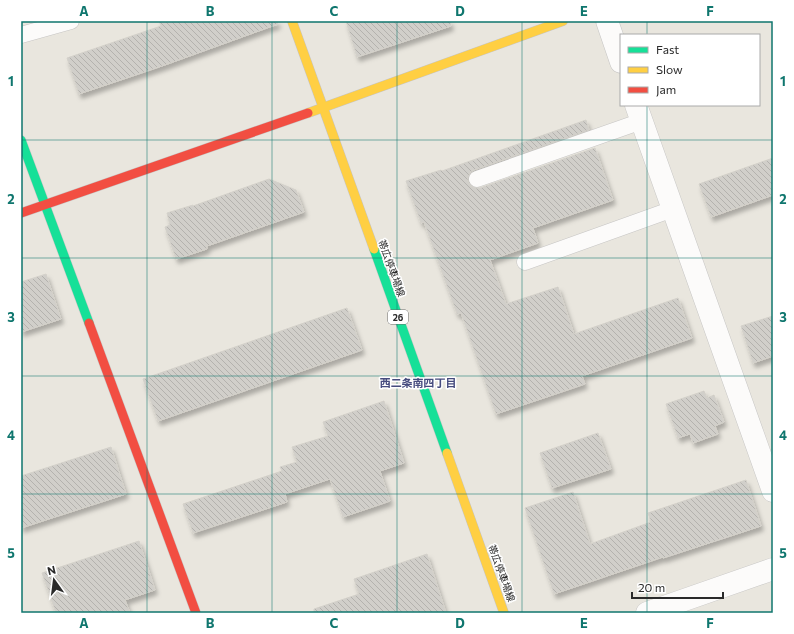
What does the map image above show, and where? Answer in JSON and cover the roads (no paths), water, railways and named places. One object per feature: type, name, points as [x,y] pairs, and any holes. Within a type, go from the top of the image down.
[{"type":"street","name":"帯広停車場線","points":[[292,21],[504,613]]},
{"type":"street","points":[[21,213],[323,108],[563,21]]},
{"type":"street","points":[[606,21],[620,59]]},
{"type":"street","points":[[639,113],[773,491]]},
{"type":"street","points":[[21,140],[196,613]]},
{"type":"street","points":[[647,613],[773,569]]},
{"type":"lane","points":[[21,35],[71,21]]},
{"type":"lane","points":[[477,179],[639,113]]},
{"type":"lane","points":[[525,262],[673,209]]},
{"type":"district","name":"西二条南四丁目","points":[[418,382]]}]
